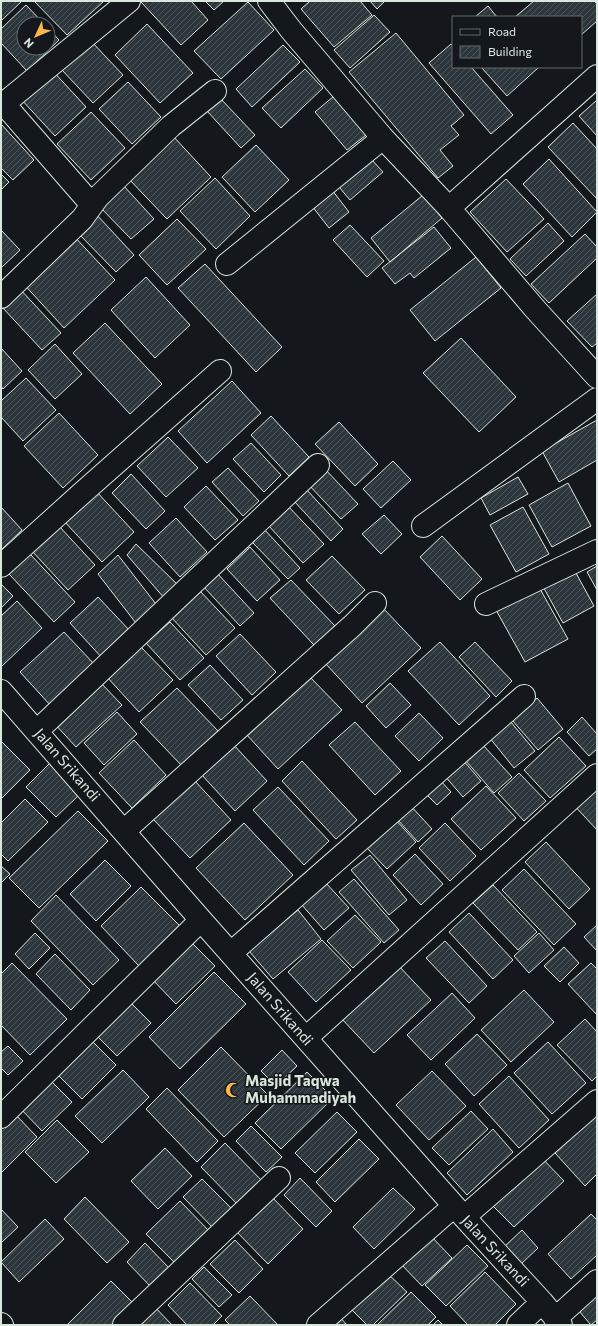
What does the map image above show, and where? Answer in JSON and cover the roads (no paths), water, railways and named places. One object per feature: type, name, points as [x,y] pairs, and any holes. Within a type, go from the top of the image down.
[{"type":"street","points":[[92,205],[2,105],[129,1]]},
{"type":"street","points":[[273,3],[383,138],[449,208],[536,310],[597,377]]},
{"type":"street","points":[[449,208],[597,76]]},
{"type":"street","points":[[1,297],[82,219],[98,197],[171,126],[215,91]]},
{"type":"street","points":[[227,264],[383,138]]},
{"type":"street","points":[[1,566],[220,372]]},
{"type":"street","points":[[423,526],[597,400]]},
{"type":"street","points":[[37,731],[318,465]]},
{"type":"street","points":[[486,604],[597,552]]},
{"type":"street","points":[[124,831],[353,625],[375,603]]},
{"type":"street","name":"Jalan Srikandi","points":[[1,691],[459,1212],[553,1315]]},
{"type":"street","points":[[231,953],[524,696]]},
{"type":"street","points":[[306,1038],[597,775]]},
{"type":"street","points":[[1,1117],[201,920]]},
{"type":"street","points":[[318,1325],[597,1100]]},
{"type":"street","points":[[124,1325],[278,1178]]},
{"type":"street","points":[[518,1325],[553,1315],[597,1281]]},
{"type":"place","name":"Masjid Taqwa Muhammadiyah","points":[[233,1090]]}]
